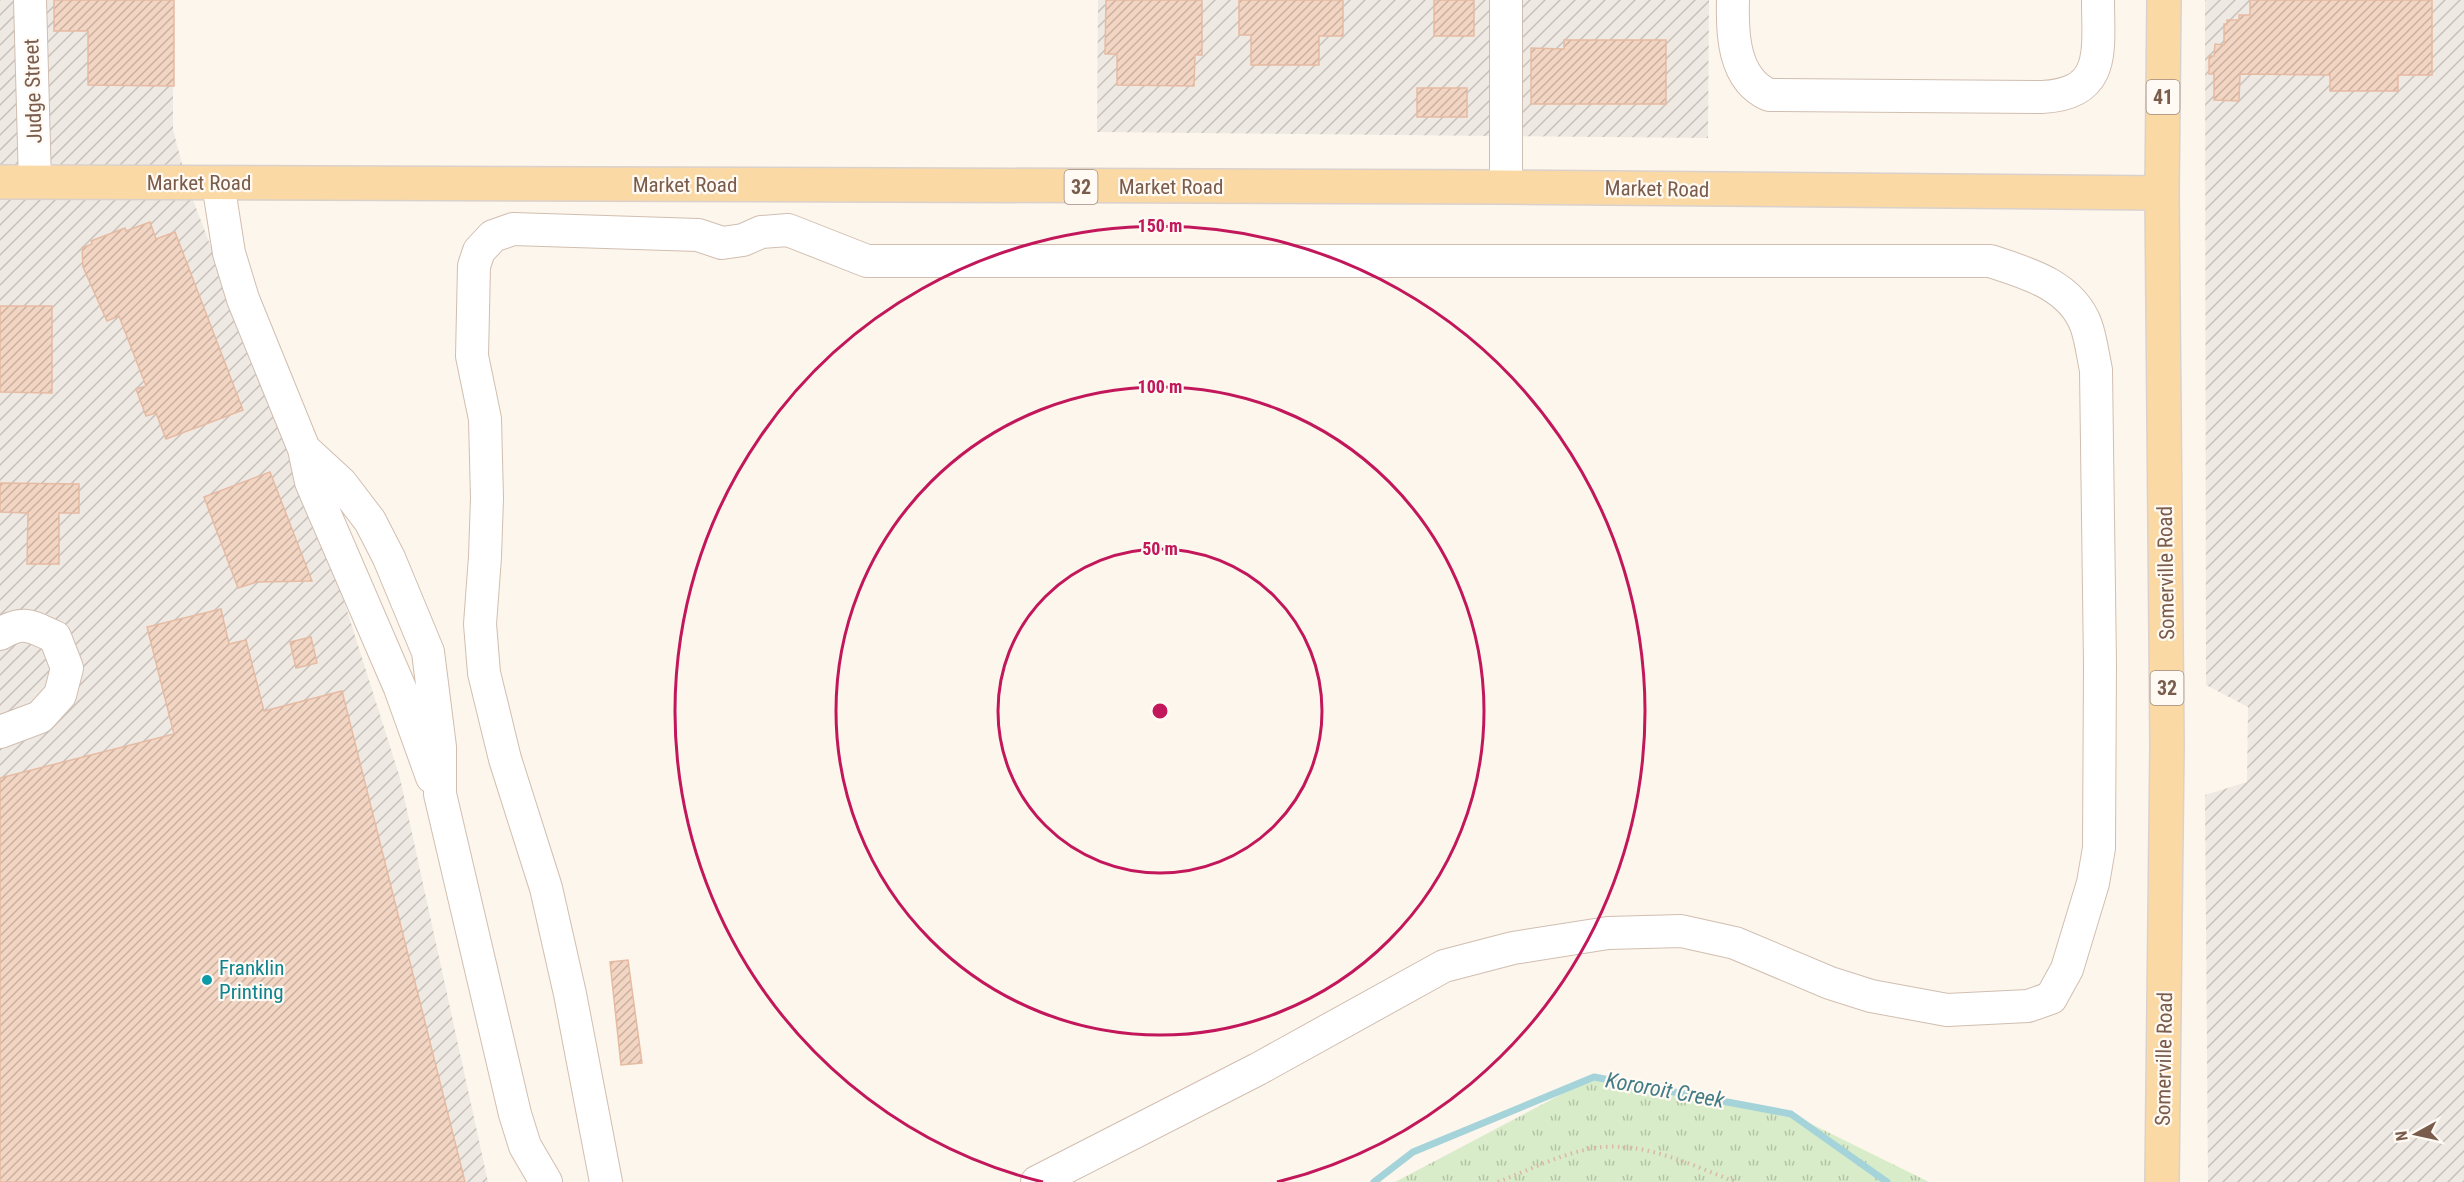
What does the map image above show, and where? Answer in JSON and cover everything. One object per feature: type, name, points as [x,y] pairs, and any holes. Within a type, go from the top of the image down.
[{"type":"main road","name":"Somerville Road","points":[[2162,1182],[2167,745],[2162,193],[2164,0]]},
{"type":"main road","name":"Market Road","points":[[0,182],[1506,187],[2162,193]]},
{"type":"street","name":"Judge Street","points":[[30,0],[35,182]]},
{"type":"street","points":[[1506,0],[1506,187]]},
{"type":"street","points":[[1733,0],[1735,42],[1742,68],[1753,85],[1768,95],[2042,98],[2066,95],[2076,91],[2094,72],[2098,56],[2098,0]]},
{"type":"street","points":[[218,183],[229,253],[243,299],[304,449],[341,483],[370,521],[389,558],[428,652],[440,747],[440,794],[516,1114],[525,1146],[546,1182]]},
{"type":"street","points":[[606,1182],[570,994],[548,899],[506,759],[484,674],[480,624],[486,558],[485,419],[472,356],[474,266],[479,251],[492,236],[513,229],[698,235],[722,243],[743,240],[761,231],[788,230],[867,261],[1990,261],[2038,277],[2072,299],[2086,325],[2096,370],[2100,665],[2099,848],[2093,882],[2067,969],[2051,998],[2028,1006],[1947,1010],[1871,996],[1830,983],[1735,943],[1681,931],[1608,933],[1535,944],[1444,966],[1258,1070],[1037,1182]]},
{"type":"street","points":[[0,634],[13,626],[26,624],[55,637],[67,668],[60,695],[40,717],[0,732]]},
{"type":"path","points":[[1498,1182],[1584,1150],[1610,1146],[1661,1153],[1736,1182]]},
{"type":"shaded area","points":[[0,0],[173,0],[173,130],[189,190],[325,541],[400,778],[488,1182],[0,1182]]},
{"type":"shaded area","points":[[1098,0],[1709,0],[1708,138],[1097,132]]},
{"type":"shaded area","points":[[2205,0],[2464,0],[2464,1182],[2208,1182],[2205,795],[2247,782],[2248,707],[2206,685]]},
{"type":"green space","points":[[1594,1077],[1791,1114],[1929,1182],[1395,1182]]},
{"type":"building","points":[[54,0],[174,0],[174,86],[88,85],[88,31],[54,31]]},
{"type":"building","points":[[1106,0],[1202,0],[1202,55],[1195,55],[1194,86],[1117,85],[1117,54],[1105,54]]},
{"type":"building","points":[[1239,0],[1343,0],[1343,36],[1319,36],[1319,65],[1251,65],[1251,35],[1239,35]]},
{"type":"building","points":[[1434,0],[1474,0],[1474,36],[1434,36]]},
{"type":"building","points":[[2250,0],[2432,0],[2432,75],[2398,75],[2398,91],[2330,91],[2330,75],[2240,74],[2239,101],[2214,100],[2214,74],[2209,74],[2209,56],[2214,56],[2215,44],[2224,45],[2224,24],[2227,24],[2227,20],[2239,20],[2239,15],[2250,15]]},
{"type":"building","points":[[1564,40],[1666,40],[1666,104],[1531,104],[1531,48],[1564,49]]},
{"type":"building","points":[[1417,88],[1467,88],[1467,117],[1417,117]]},
{"type":"building","points":[[150,222],[156,239],[175,232],[243,410],[166,439],[156,413],[146,416],[136,389],[146,386],[119,316],[107,321],[83,267],[82,248],[92,244],[91,241],[125,228],[126,231]]},
{"type":"building","points":[[0,306],[52,306],[52,393],[0,392]]},
{"type":"building","points":[[270,472],[312,581],[257,582],[238,588],[204,497]]},
{"type":"building","points":[[0,483],[79,484],[79,513],[59,513],[59,564],[27,564],[28,513],[0,512]]},
{"type":"building","name":"Franklin Printing","points":[[221,609],[229,644],[246,640],[264,711],[342,691],[465,1182],[0,1182],[0,778],[174,734],[147,627]]},
{"type":"building","points":[[311,637],[317,663],[296,668],[290,642]]},
{"type":"building","points":[[628,960],[642,1063],[621,1065],[610,962]]},
{"type":"waterway","name":"Kororoit Creek","points":[[1374,1182],[1413,1152],[1594,1077],[1791,1114],[1887,1182]]},
{"type":"place","name":"Franklin Printing","points":[[207,980]]}]
